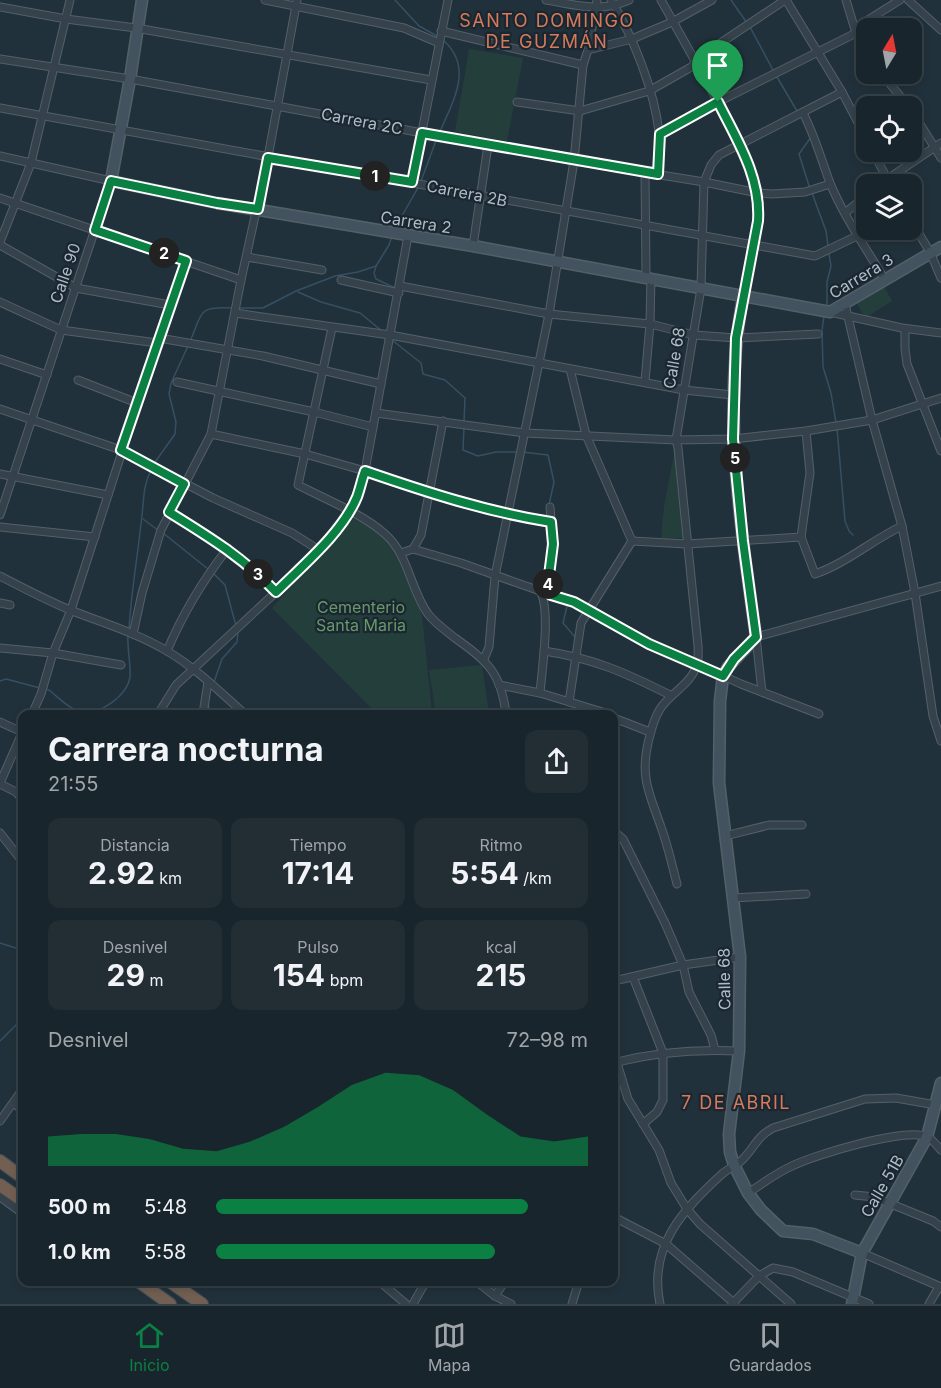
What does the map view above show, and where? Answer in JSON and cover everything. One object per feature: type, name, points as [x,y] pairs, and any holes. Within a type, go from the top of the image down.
[{"type":"highway","points":[[0,1161],[18,1170]]},
{"type":"highway","points":[[0,1185],[18,1197]]},
{"type":"highway","points":[[145,1286],[170,1304]]},
{"type":"highway","points":[[177,1286],[202,1304]]},
{"type":"street","points":[[70,0],[31,163],[0,243],[76,288],[170,305]]},
{"type":"street","name":"Calle 90","points":[[0,514],[111,181],[142,0]]},
{"type":"street","points":[[265,0],[296,3],[440,37],[583,65]]},
{"type":"street","points":[[414,183],[431,80],[448,0]]},
{"type":"street","points":[[546,0],[596,8],[629,0]]},
{"type":"street","points":[[484,658],[489,646],[495,576],[537,363],[549,314],[574,161],[583,65],[597,0]]},
{"type":"street","points":[[661,0],[718,102],[750,166],[758,193],[758,221],[736,338],[733,439],[762,692]]},
{"type":"street","points":[[588,50],[632,39],[672,22],[712,0]]},
{"type":"street","points":[[517,102],[580,111],[649,91],[693,66],[695,60],[785,0],[856,119]]},
{"type":"street","points":[[660,134],[718,102],[818,53],[856,30],[846,0]]},
{"type":"street","points":[[874,18],[900,0]]},
{"type":"street","points":[[908,0],[941,30]]},
{"type":"street","points":[[129,632],[160,532],[211,434],[241,280],[258,209],[296,3]]},
{"type":"street","points":[[613,3],[632,39],[649,91],[660,134],[658,174]]},
{"type":"street","points":[[0,7],[136,28],[431,80]]},
{"type":"street","name":"Carrera 2C","points":[[0,59],[278,105],[446,138],[758,193],[806,192],[830,184]]},
{"type":"street","points":[[890,84],[900,96]]},
{"type":"street","name":"Calle 68","points":[[697,664],[698,645],[676,440],[701,288],[704,182],[711,165],[719,155],[842,92]]},
{"type":"street","name":"Carrera 2B","points":[[0,108],[815,256],[856,237]]},
{"type":"street","points":[[800,115],[812,129],[830,184],[856,231]]},
{"type":"street","points":[[922,124],[938,144],[941,158]]},
{"type":"street","points":[[899,174],[938,144]]},
{"type":"street","points":[[473,246],[488,145]]},
{"type":"street","name":"Carrera 2","points":[[0,156],[217,203],[473,246],[827,311],[905,329],[941,333]]},
{"type":"street","points":[[645,172],[651,324],[645,381]]},
{"type":"street","points":[[0,198],[241,280]]},
{"type":"street","points":[[845,213],[856,204]]},
{"type":"street","points":[[160,710],[176,685],[319,549],[349,512],[357,497],[365,471],[400,290],[398,234]]},
{"type":"street","points":[[922,239],[941,278]]},
{"type":"street","points":[[861,240],[885,280]]},
{"type":"street","name":"Carrera 3","points":[[827,311],[848,302],[941,247]]},
{"type":"street","points":[[247,257],[322,270]]},
{"type":"street","points":[[34,710],[41,694],[53,652],[71,610],[121,450],[186,261]]},
{"type":"street","points":[[341,280],[549,314],[651,324],[694,335],[736,338],[818,334]]},
{"type":"street","points":[[0,302],[61,330],[228,349],[323,368],[381,384]]},
{"type":"street","points":[[848,302],[849,317],[872,420],[902,526],[915,593],[933,716],[941,741]]},
{"type":"street","points":[[235,309],[332,328],[390,335],[645,381],[684,390],[734,395]]},
{"type":"street","points":[[332,328],[298,485],[363,517],[385,533],[401,554],[429,615],[449,633],[484,658],[499,685],[506,710]]},
{"type":"street","points":[[905,329],[906,359],[941,451]]},
{"type":"street","points":[[0,359],[47,375]]},
{"type":"street","points":[[570,369],[586,435],[632,542]]},
{"type":"street","points":[[78,380],[137,403]]},
{"type":"street","points":[[177,382],[374,427]]},
{"type":"street","points":[[376,413],[525,433],[676,440],[733,439],[806,431],[872,420],[941,398]]},
{"type":"street","points":[[0,409],[121,450],[184,484],[264,519],[319,549]]},
{"type":"street","points":[[401,554],[413,549],[421,535],[443,421]]},
{"type":"street","points":[[806,431],[810,473],[801,537],[815,574],[828,570],[872,544],[882,535],[902,526]]},
{"type":"street","points":[[211,434],[305,454],[365,471],[429,494],[508,514],[549,521]]},
{"type":"street","points":[[0,474],[108,495]]},
{"type":"street","points":[[357,497],[358,508],[363,517]]},
{"type":"street","points":[[540,693],[544,651],[544,591],[553,544],[549,521],[550,507]]},
{"type":"street","points":[[169,512],[228,549],[276,592]]},
{"type":"street","points":[[0,526],[95,537]]},
{"type":"street","points":[[632,542],[687,544],[801,537]]},
{"type":"street","points":[[569,702],[581,623],[632,542]]},
{"type":"street","points":[[167,651],[177,626],[210,571],[228,549]]},
{"type":"street","points":[[413,549],[574,602],[649,644],[819,714]]},
{"type":"street","points":[[0,576],[71,610],[129,632],[167,651],[241,710]]},
{"type":"street","points":[[723,676],[734,659],[756,637],[941,586]]},
{"type":"street","points":[[0,603],[10,605]]},
{"type":"street","points":[[0,648],[53,652],[121,665]]},
{"type":"street","points":[[544,651],[575,655],[626,673],[670,695]]},
{"type":"street","points":[[677,884],[645,781],[645,761],[655,716],[670,695],[682,687],[692,675],[697,664]]},
{"type":"street","name":"Calle 68","points":[[723,676],[720,701],[719,783],[740,957],[739,1051],[729,1130],[730,1152],[748,1193],[761,1210],[783,1231],[813,1234],[862,1253]]},
{"type":"street","points":[[204,710],[208,682]]},
{"type":"street","points":[[499,685],[540,693],[595,710]]},
{"type":"street","points":[[578,705],[578,710]]},
{"type":"street","points":[[618,720],[650,732]]},
{"type":"street","points":[[0,722],[18,731]]},
{"type":"street","points":[[18,742],[0,784],[18,794]]},
{"type":"street","points":[[725,836],[769,825],[802,825]]},
{"type":"street","points":[[0,833],[18,856]]},
{"type":"street","points":[[618,835],[623,839],[666,923],[683,965],[690,992],[716,1050]]},
{"type":"street","points":[[733,898],[806,894]]},
{"type":"street","points":[[618,980],[683,965],[740,957]]},
{"type":"street","points":[[633,977],[663,1053],[663,1100],[657,1112],[643,1124]]},
{"type":"street","points":[[618,1062],[663,1053],[739,1051]]},
{"type":"street","points":[[618,1065],[628,1099],[659,1150],[671,1183],[687,1209],[700,1224],[791,1304]]},
{"type":"street","name":"Calle 51B","points":[[853,1301],[862,1253],[927,1137],[941,1083]]},
{"type":"street","points":[[0,1121],[18,1096]]},
{"type":"street","points":[[660,1304],[657,1276],[666,1244],[677,1219],[724,1172],[741,1161],[763,1133],[859,1100],[882,1097],[936,1105]]},
{"type":"street","points":[[14,1102],[18,1106]]},
{"type":"street","points":[[748,1193],[781,1172],[824,1154],[898,1136],[927,1137],[941,1150]]},
{"type":"street","points":[[855,1195],[874,1197],[889,1202],[933,1221],[941,1227]]},
{"type":"street","points":[[0,1197],[18,1210]]},
{"type":"street","points":[[618,1219],[666,1244],[734,1303],[759,1276],[773,1268],[793,1272],[853,1301],[869,1304]]},
{"type":"street","points":[[862,1253],[940,1287],[929,1304]]},
{"type":"street","points":[[385,1286],[406,1304]]},
{"type":"street","points":[[413,1304],[423,1286]]},
{"type":"street","points":[[482,1286],[511,1304]]},
{"type":"street","points":[[495,1296],[502,1286]]},
{"type":"street","points":[[572,1304],[577,1286]]},
{"type":"green space","points":[[469,49],[523,58],[507,141],[455,132]]},
{"type":"green space","points":[[883,285],[892,301],[865,318],[856,302]]},
{"type":"green space","points":[[675,449],[683,538],[661,538],[664,507]]},
{"type":"green space","name":"Cementerio Santa Maria","points":[[351,518],[369,525],[385,536],[397,554],[422,615],[432,710],[373,710],[272,608]]},
{"type":"green space","points":[[482,665],[488,710],[435,710],[429,670]]},
{"type":"waterway","points":[[395,0],[419,26],[439,37]]},
{"type":"waterway","points":[[731,0],[747,23]]},
{"type":"waterway","points":[[750,27],[773,70]]},
{"type":"waterway","points":[[439,134],[454,98],[459,74],[458,62],[453,51],[443,40]]},
{"type":"waterway","points":[[777,77],[797,111]]},
{"type":"waterway","points":[[810,189],[799,154],[811,137]]},
{"type":"waterway","points":[[421,181],[437,138]]},
{"type":"waterway","points":[[395,228],[419,186]]},
{"type":"waterway","points":[[812,193],[826,231],[828,246]]},
{"type":"waterway","points":[[238,308],[263,308],[296,291],[335,276],[376,266],[392,236]]},
{"type":"waterway","points":[[827,305],[827,282],[831,266],[829,254]]},
{"type":"waterway","points":[[376,266],[374,273],[376,279],[395,288]]},
{"type":"waterway","points":[[298,292],[321,302],[360,313],[382,331]]},
{"type":"waterway","points":[[191,339],[201,316],[208,309],[233,308]]},
{"type":"waterway","points":[[824,316],[823,367],[831,393],[836,423]]},
{"type":"waterway","points":[[392,340],[421,363],[423,374],[445,380],[465,398],[464,422]]},
{"type":"waterway","points":[[153,465],[175,434],[176,422],[169,394],[171,383],[188,346]]},
{"type":"waterway","points":[[464,427],[463,450],[478,456],[496,452],[518,452]]},
{"type":"waterway","points":[[837,428],[845,521],[853,535]]},
{"type":"waterway","points":[[522,452],[548,455],[554,482],[549,505]]},
{"type":"waterway","points":[[129,630],[144,496],[151,470]]},
{"type":"waterway","points":[[143,519],[159,531]]},
{"type":"waterway","points":[[163,533],[208,569]]},
{"type":"waterway","points":[[212,572],[225,585],[236,626]]},
{"type":"waterway","points":[[544,591],[545,578]]},
{"type":"waterway","points":[[545,595],[557,599]]},
{"type":"waterway","points":[[568,602],[563,623],[575,637]]},
{"type":"waterway","points":[[214,682],[222,659],[237,642],[238,631]]},
{"type":"waterway","points":[[98,710],[118,697],[128,684],[130,677],[128,635]]},
{"type":"waterway","points":[[0,681],[6,679],[40,688]]},
{"type":"waterway","points":[[44,689],[49,690],[76,710]]},
{"type":"waterway","points":[[208,703],[209,710]]},
{"type":"waterway","points":[[0,943],[18,949]]},
{"type":"waterway","points":[[0,1041],[18,1023]]},
{"type":"district","name":"SANTO DOMINGO DE GUZMÁN","points":[[547,30]]},
{"type":"district","name":"7 DE ABRIL","points":[[736,1102]]},
{"type":"route","points":[[718,102],[750,166],[759,202],[758,221],[736,338],[733,439],[743,541],[756,637],[734,659],[723,676],[649,644],[574,602],[551,595],[547,591],[553,544],[551,522],[457,502],[365,471],[357,497],[342,522],[276,592],[228,549],[169,512],[184,484],[121,450],[186,261],[95,230],[111,181],[258,209],[268,158],[412,182],[422,133],[658,174],[660,134],[718,102]]}]
